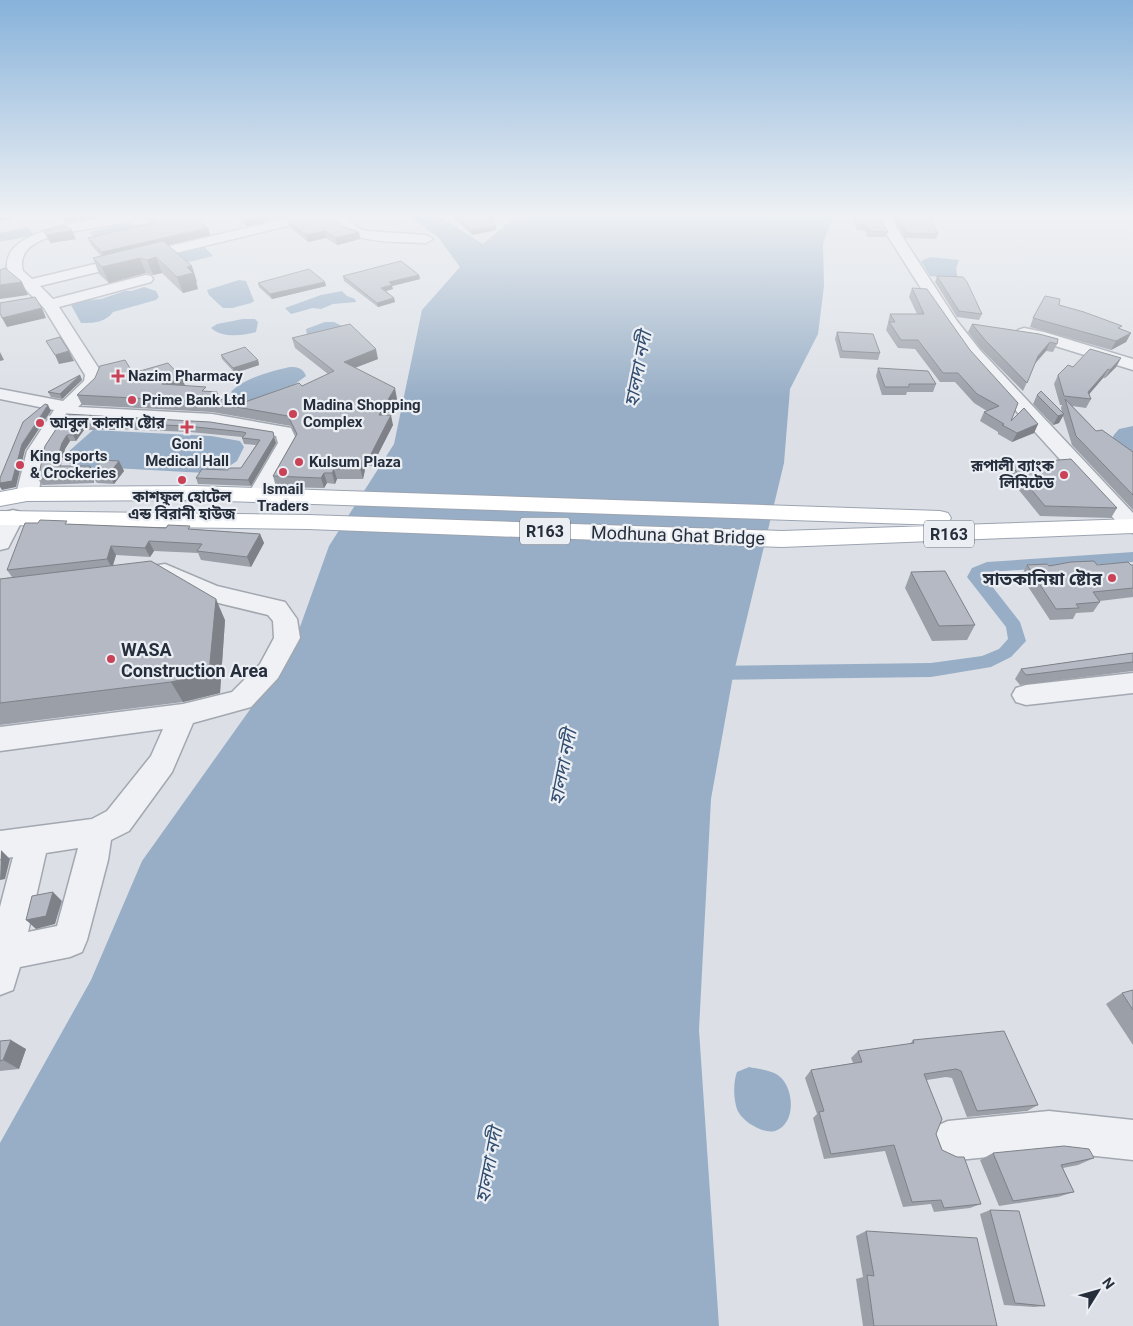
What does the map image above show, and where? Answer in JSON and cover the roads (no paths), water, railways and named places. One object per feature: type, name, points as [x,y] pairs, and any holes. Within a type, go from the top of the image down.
[{"type":"main road","name":"R163","points":[[4,511],[28,494],[194,493],[258,496]]},
{"type":"main road","name":"Modhuna Ghat Bridge","points":[[258,496],[803,514],[894,515],[1124,526]]},
{"type":"main road","name":"Modhuna Ghat Bridge","points":[[4,511],[782,539],[981,533],[1124,526]]},
{"type":"street","points":[[20,277],[47,302],[94,375],[92,383],[64,409],[37,451],[28,494]]},
{"type":"street","points":[[27,285],[60,277]]},
{"type":"street","points":[[922,277],[974,354],[1124,526]]},
{"type":"street","points":[[26,301],[47,302],[146,279]]},
{"type":"street","points":[[951,322],[970,325]]},
{"type":"street","points":[[1008,331],[1038,335],[1133,365]]},
{"type":"street","points":[[0,394],[64,409],[212,420],[284,432],[288,443],[258,496]]},
{"type":"street","points":[[0,543],[4,511]]},
{"type":"street","points":[[0,739],[183,715],[241,700],[269,671],[287,638],[285,620],[276,608],[211,593],[165,572],[126,577]]},
{"type":"street","points":[[1026,695],[1133,683]]},
{"type":"street","points":[[0,845],[96,832],[118,822],[162,763],[183,715]]},
{"type":"street","points":[[34,840],[10,896],[4,965],[70,940],[92,860],[96,832]]},
{"type":"street","points":[[948,1141],[1049,1131],[1133,1140]]},
{"type":"water","name":"হালদা নদী","points":[[451,277],[824,277],[818,334],[790,389],[784,463],[733,676],[711,799],[699,1030],[719,1326],[0,1326],[0,1143],[91,980],[142,861],[291,652],[329,546],[394,444],[422,310]]},
{"type":"water","points":[[938,277],[958,277],[958,279]]},
{"type":"water","points":[[239,280],[246,281],[254,301],[251,303],[232,308],[223,308],[209,295],[207,290]]},
{"type":"water","points":[[144,287],[156,291],[159,297],[156,300],[113,312],[110,316],[98,322],[81,323],[71,305],[81,301],[101,299]]},
{"type":"water","points":[[342,291],[347,296],[355,299],[356,302],[333,304],[321,309],[313,308],[291,314],[285,308],[321,295]]},
{"type":"water","points":[[243,319],[255,319],[258,322],[256,332],[227,335],[211,328],[217,324]]},
{"type":"water","points":[[325,322],[334,322],[344,327],[307,335],[306,329]]},
{"type":"water","points":[[290,367],[300,368],[306,376],[291,387],[249,403],[234,396],[231,392],[250,379]]},
{"type":"water","points":[[1133,426],[1133,452],[1127,451],[1114,442],[1113,436],[1119,429]]},
{"type":"water","points":[[93,430],[211,436],[240,441],[244,447],[237,461],[225,469],[205,473],[113,468],[88,470],[74,467],[65,460],[68,452]]},
{"type":"water","points":[[749,1067],[776,1074],[784,1081],[788,1088],[791,1105],[790,1113],[782,1127],[775,1131],[766,1131],[755,1127],[742,1117],[737,1109],[734,1087],[737,1072]]},
{"type":"waterway","points":[[709,673],[931,670],[985,662],[1005,653],[1017,641],[1014,626],[975,577],[978,572],[987,567],[1133,557]]},
{"type":"place","name":"Nazim Pharmacy","points":[[118,376]]},
{"type":"place","name":"Prime Bank Ltd","points":[[132,400]]},
{"type":"place","name":"Madina Shopping Complex","points":[[293,414]]},
{"type":"place","name":"আবুল কালাম ষ্টোর","points":[[40,423]]},
{"type":"place","name":"Goni Medical Hall","points":[[187,427]]},
{"type":"place","name":"Kulsum Plaza","points":[[299,462]]},
{"type":"place","name":"King sports & Crockeries","points":[[20,465]]},
{"type":"place","name":"Ismail Traders","points":[[283,472]]},
{"type":"place","name":"রূপালী ব্যাংক লিমিটেড","points":[[1064,475]]},
{"type":"place","name":"কাশফুল হোটেল এন্ড বিরানী হাউজ","points":[[182,480]]},
{"type":"place","name":"সাতকানিয়া ষ্টোর","points":[[1112,578]]},
{"type":"place","name":"WASA Construction Area","points":[[111,659]]}]
